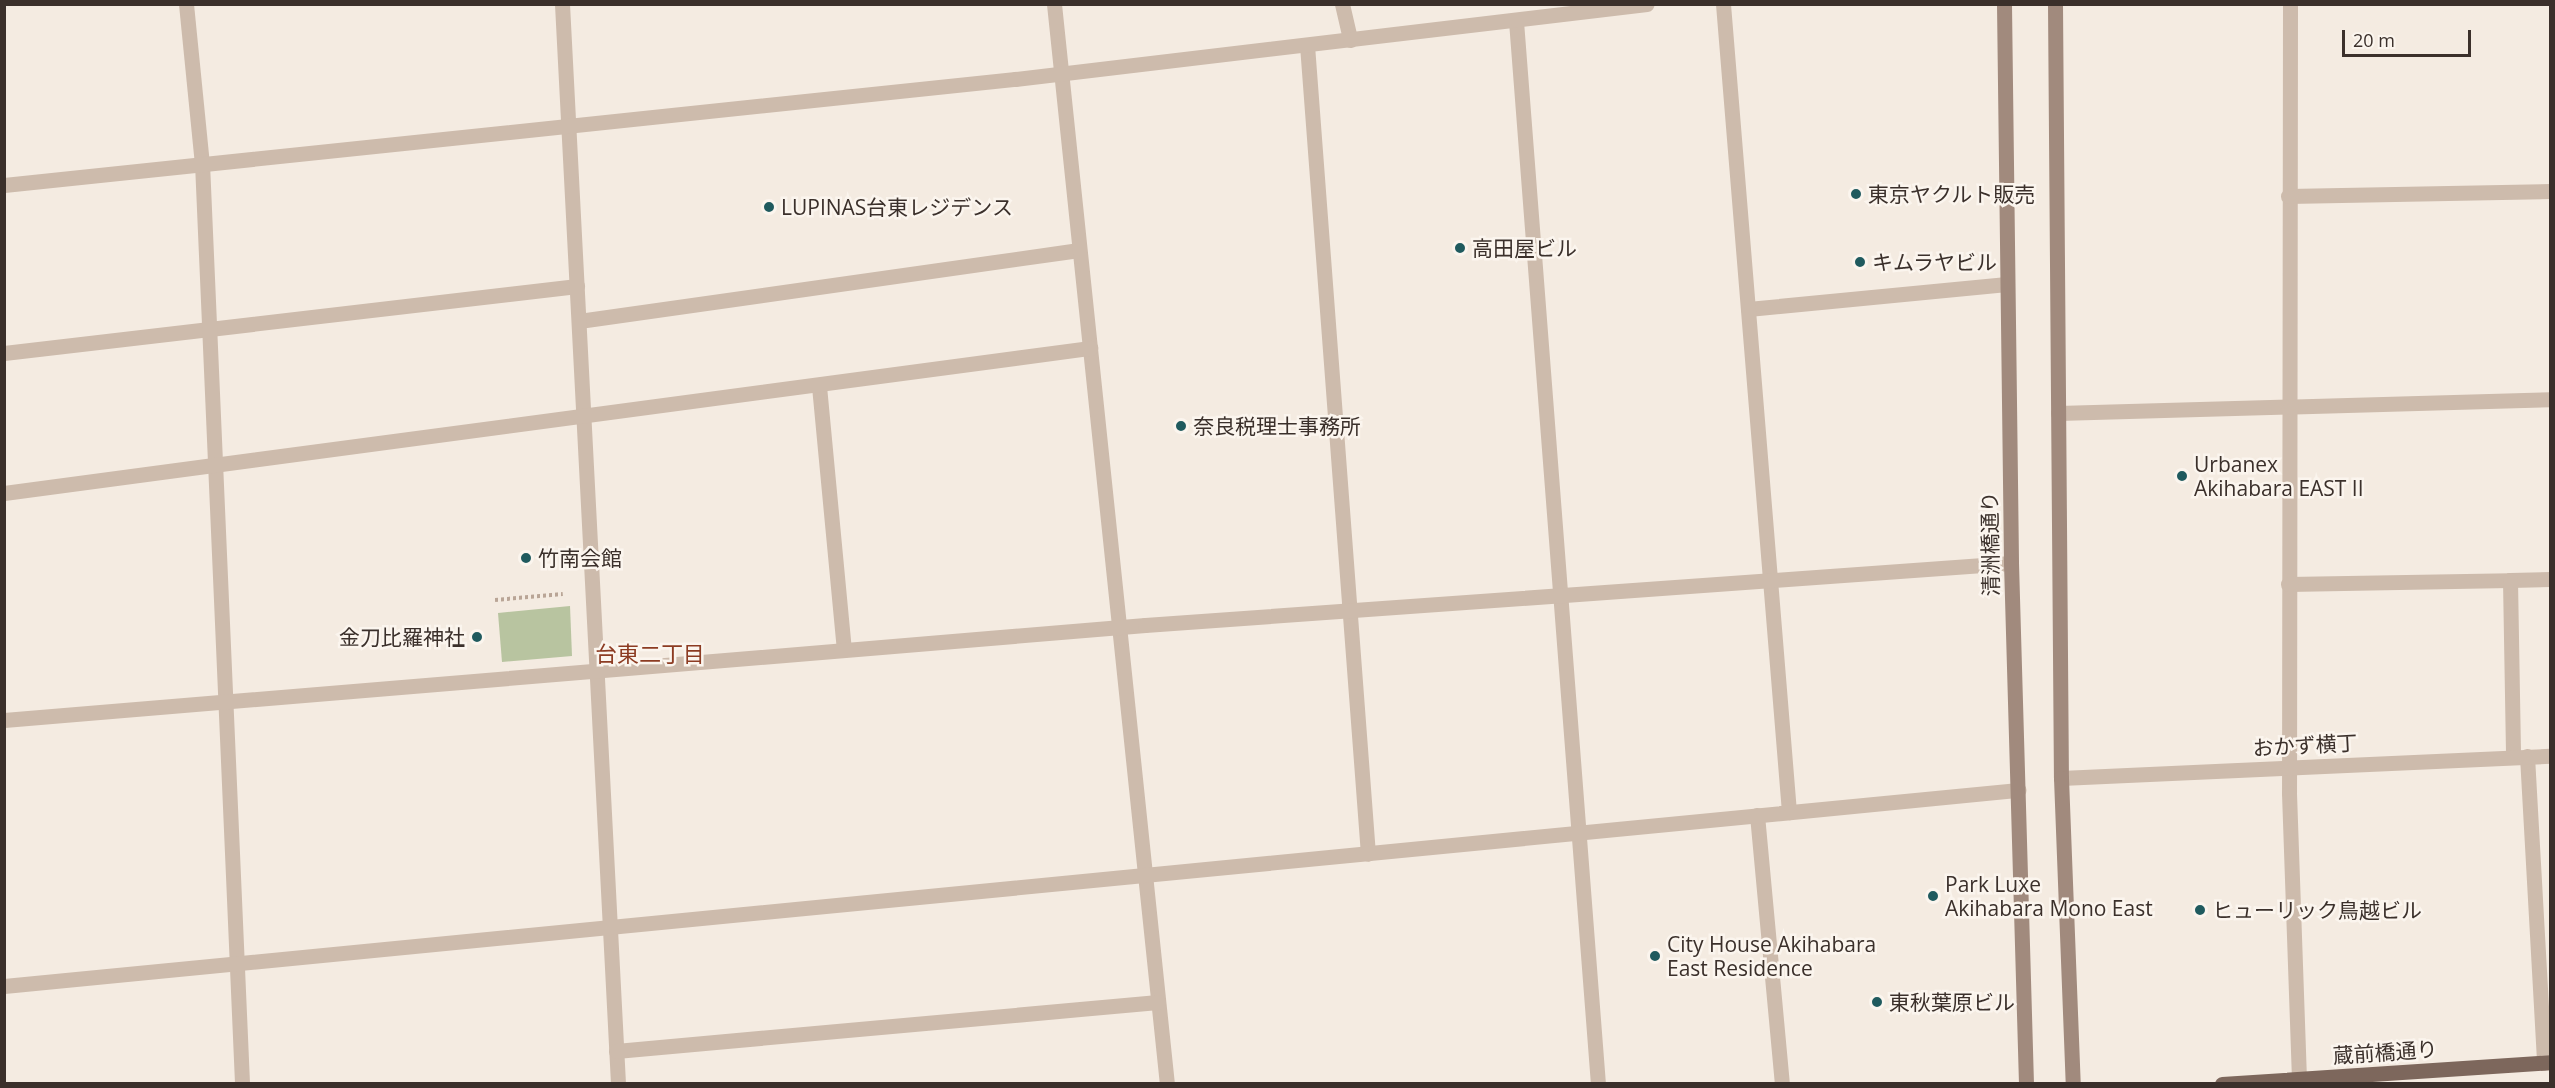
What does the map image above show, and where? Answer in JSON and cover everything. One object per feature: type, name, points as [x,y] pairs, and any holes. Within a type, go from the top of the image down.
[{"type":"main road","name":"蔵前橋通り","points":[[2222,1083],[2547,1063]]},
{"type":"street","points":[[186,4],[202,164],[234,966],[242,1083]]},
{"type":"street","points":[[562,4],[618,1083]]},
{"type":"street","points":[[1053,4],[1167,1083]]},
{"type":"street","points":[[1342,4],[1350,40]]},
{"type":"street","points":[[4,185],[568,123],[1061,74],[1516,21],[1599,7],[1647,4]]},
{"type":"street","points":[[1723,4],[1789,812]]},
{"type":"street","name":"清洲橋通り","points":[[2004,4],[2012,563],[2026,1083]]},
{"type":"street","points":[[2055,4],[2061,778],[2073,1083]]},
{"type":"street","points":[[2290,4],[2286,407],[2290,767],[2299,1079]]},
{"type":"street","points":[[1516,21],[1598,1083]]},
{"type":"street","points":[[1307,45],[1346,610],[1368,854]]},
{"type":"street","points":[[2288,196],[2550,191]]},
{"type":"street","points":[[579,321],[1079,250]]},
{"type":"street","points":[[1748,309],[2007,284]]},
{"type":"street","points":[[4,353],[208,331],[225,325],[577,286]]},
{"type":"street","points":[[4,493],[584,419],[1090,348]]},
{"type":"street","points":[[819,386],[844,650]]},
{"type":"street","points":[[2058,413],[2550,399]]},
{"type":"street","points":[[4,720],[1119,627],[2012,563]]},
{"type":"street","points":[[2288,584],[2550,579]]},
{"type":"street","points":[[2510,580],[2520,756],[2547,1063]]},
{"type":"street","name":"おかず横丁","points":[[2061,778],[2550,756]]},
{"type":"street","points":[[4,986],[234,966],[2018,790]]},
{"type":"street","points":[[1757,816],[1782,1083]]},
{"type":"street","points":[[616,1051],[1158,1002]]},
{"type":"path","points":[[495,600],[593,591]]},
{"type":"green space","points":[[570,606],[572,656],[502,662],[498,613]]},
{"type":"place","name":"東京ヤクルト販売","points":[[1856,194]]},
{"type":"place","name":"LUPINAS台東レジデンス","points":[[769,207]]},
{"type":"place","name":"高田屋ビル","points":[[1460,248]]},
{"type":"place","name":"キムラヤビル","points":[[1860,262]]},
{"type":"place","name":"奈良税理士事務所","points":[[1181,426]]},
{"type":"place","name":"Urbanex Akihabara EAST II","points":[[2182,476]]},
{"type":"place","name":"竹南会館","points":[[526,558]]},
{"type":"place","name":"金刀比羅神社","points":[[477,637]]},
{"type":"place","name":"Park Luxe Akihabara Mono East","points":[[1933,896]]},
{"type":"place","name":"ヒューリック鳥越ビル","points":[[2200,910]]},
{"type":"place","name":"City House Akihabara East Residence","points":[[1655,956]]},
{"type":"place","name":"東秋葉原ビル","points":[[1877,1002]]},
{"type":"district","name":"台東二丁目","points":[[650,654]]}]
